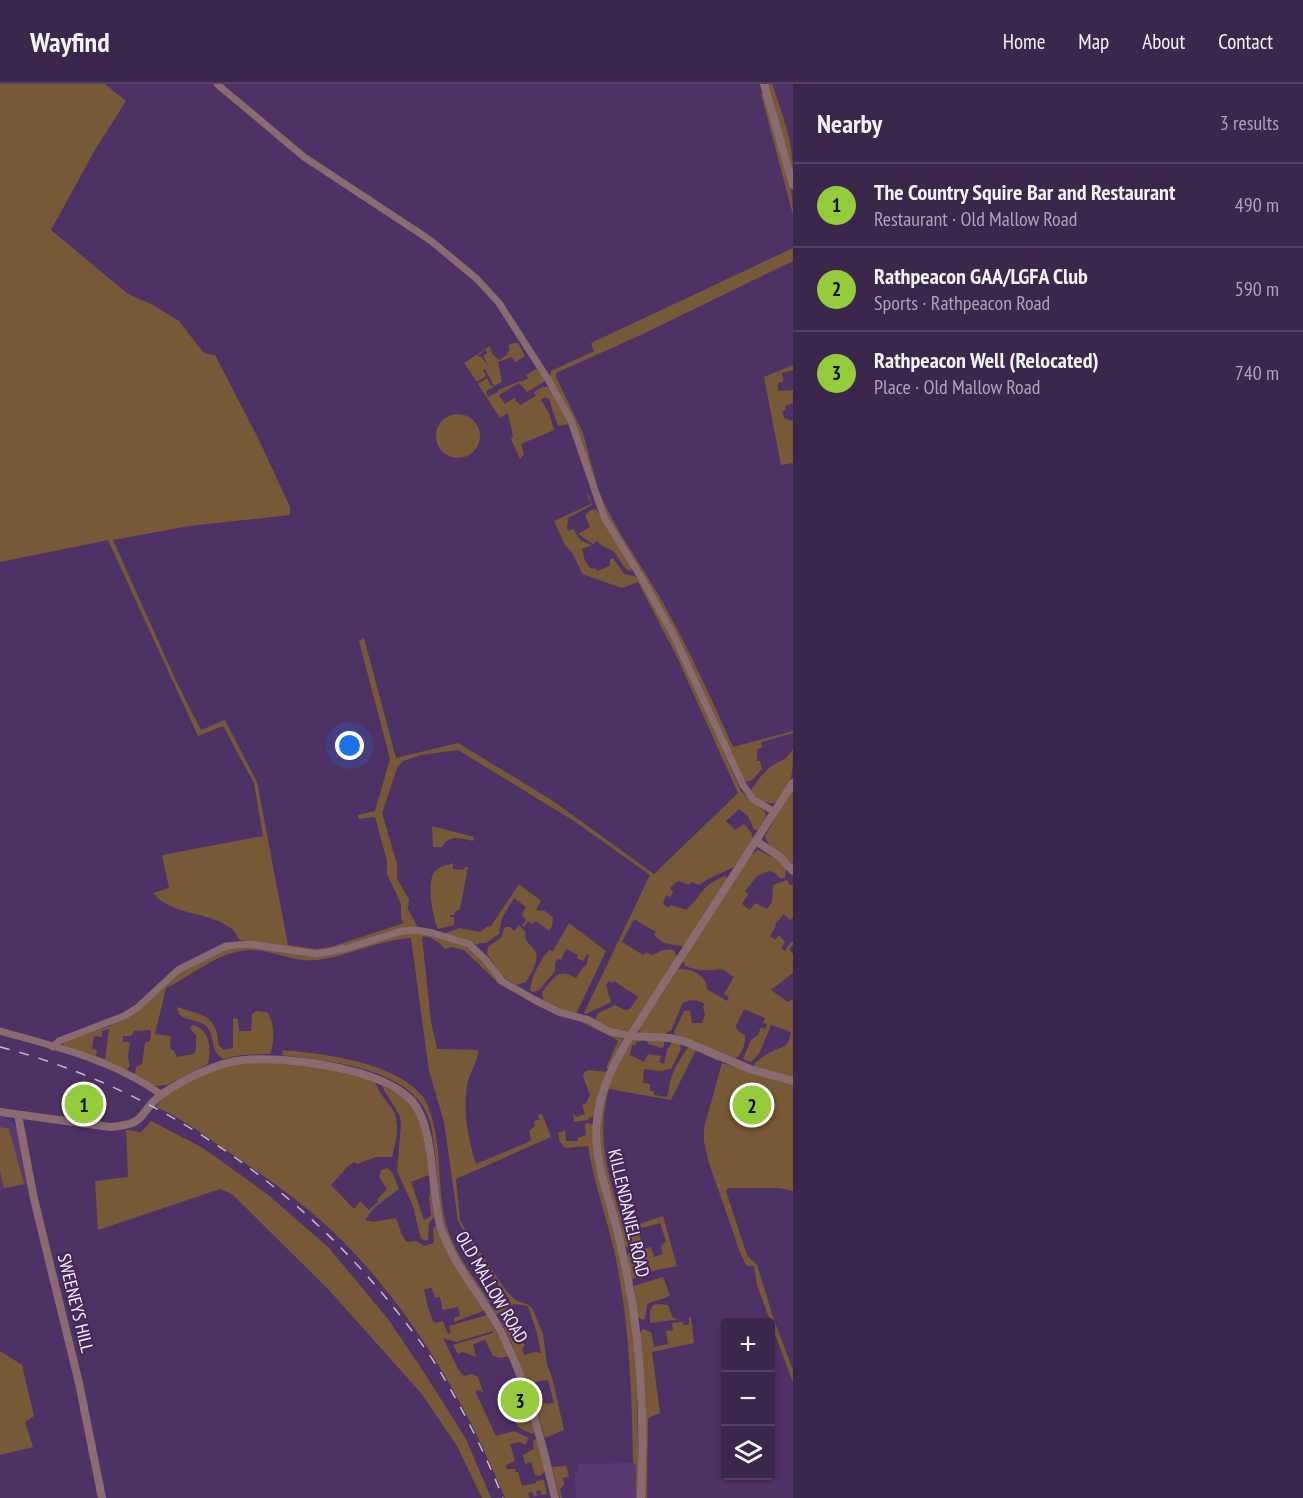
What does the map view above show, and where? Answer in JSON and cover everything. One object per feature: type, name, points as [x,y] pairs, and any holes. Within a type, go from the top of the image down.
[{"type":"street","points":[[217,84],[304,157],[430,240],[477,279],[499,303],[549,381],[576,433],[604,517],[674,636],[745,790],[754,800],[775,812]]},
{"type":"street","points":[[764,84],[793,185]]},
{"type":"street","name":"KILLENDANIEL ROAD","points":[[641,1498],[641,1404],[635,1324],[626,1269],[598,1155],[596,1130],[598,1110],[609,1076],[630,1036],[793,783]]},
{"type":"street","points":[[756,841],[780,857],[793,871]]},
{"type":"street","points":[[53,1047],[59,1041],[124,1016],[178,970],[226,946],[250,944],[317,954],[348,948],[408,930],[433,933],[469,944],[485,959],[502,981],[559,1012],[589,1020],[608,1031],[630,1036],[686,1041],[745,1066],[793,1081]]},
{"type":"street","points":[[0,1031],[104,1063],[142,1081],[162,1095]]},
{"type":"street","name":"OLD MALLOW ROAD","points":[[0,1112],[65,1119],[110,1127],[130,1124],[145,1114],[154,1101],[162,1095],[217,1066],[241,1060],[272,1059],[319,1064],[361,1074],[393,1087],[412,1101],[418,1110],[426,1131],[437,1212],[445,1240],[459,1267],[494,1319],[513,1357],[536,1426],[555,1498]]},
{"type":"street","name":"SWEENEYS HILL","points":[[18,1115],[34,1199],[79,1383],[102,1498]]},
{"type":"shaded area","points":[[0,84],[105,84],[126,101],[96,148],[51,230],[128,294],[153,305],[179,321],[203,352],[215,355],[259,440],[290,507],[290,515],[189,526],[113,540],[176,681],[201,730],[225,720],[257,782],[288,945],[315,949],[331,947],[404,923],[401,918],[401,904],[387,874],[387,861],[375,817],[358,819],[358,815],[375,811],[390,759],[359,641],[364,638],[396,758],[458,743],[553,801],[654,874],[738,793],[676,655],[638,582],[622,588],[585,575],[565,545],[554,521],[591,504],[586,493],[589,496],[592,505],[568,518],[568,531],[573,529],[581,541],[592,545],[582,549],[585,561],[590,568],[597,571],[610,566],[610,559],[613,558],[624,574],[637,577],[680,654],[741,791],[765,812],[766,817],[758,830],[754,830],[748,816],[739,809],[726,821],[735,830],[744,824],[751,832],[753,839],[734,867],[699,885],[691,882],[689,885],[678,881],[670,888],[673,892],[670,897],[666,895],[663,904],[669,908],[671,905],[686,910],[711,883],[725,876],[728,879],[685,947],[664,943],[654,935],[656,932],[634,919],[622,942],[643,955],[674,950],[677,957],[627,1033],[619,1033],[595,1021],[597,1014],[615,1005],[625,1010],[630,1009],[638,997],[614,981],[612,983],[609,981],[606,985],[611,1002],[584,1013],[650,875],[574,821],[458,750],[421,755],[403,761],[397,768],[382,813],[397,864],[397,879],[409,899],[408,909],[418,928],[315,952],[240,940],[233,930],[223,923],[170,906],[153,893],[169,888],[162,855],[263,836],[254,783],[223,726],[198,736],[108,540],[0,562]]},
{"type":"shaded area","points":[[767,84],[772,84],[783,116],[793,160],[793,171]]},
{"type":"shaded area","points":[[764,93],[787,169],[793,215],[761,94]]},
{"type":"shaded area","points":[[793,248],[793,261],[645,333],[556,373],[583,433],[597,485],[594,486],[576,430],[550,377],[551,371],[594,351],[591,343]]},
{"type":"shaded area","points":[[518,343],[525,356],[515,362],[512,357],[498,362],[502,382],[494,386],[485,369],[483,370],[486,376],[477,382],[464,363],[490,346],[491,350],[487,353],[485,350],[477,356],[489,366],[483,356],[492,350],[492,354],[499,360],[508,354],[510,350],[508,345]]},
{"type":"shaded area","points":[[793,365],[793,370],[782,373],[783,381],[778,383],[778,391],[793,390],[793,403],[785,406],[786,409],[782,412],[785,419],[793,421],[793,463],[781,465],[764,377]]},
{"type":"shaded area","points":[[536,369],[545,381],[527,392],[519,383],[499,395],[505,404],[515,397],[516,402],[520,405],[536,396],[534,392],[548,387],[569,424],[558,426],[549,399],[545,397],[541,400],[549,413],[554,430],[521,444],[524,454],[520,459],[511,439],[513,436],[508,413],[500,418],[478,384],[487,378],[491,386],[493,385],[494,387],[486,391],[488,397],[498,390],[520,381],[522,382],[528,378],[526,375]]},
{"type":"shaded area","points":[[458,414],[467,415],[474,420],[479,427],[479,445],[474,452],[467,457],[458,458],[449,457],[442,452],[437,445],[436,436],[437,427],[442,420],[449,415]]},
{"type":"shaded area","points":[[598,489],[604,504],[681,637],[733,747],[793,731],[793,733],[761,742],[762,748],[757,749],[757,761],[760,761],[762,769],[752,780],[746,782],[743,779],[711,710],[606,514],[596,490]]},
{"type":"shaded area","points":[[596,509],[633,569],[630,571],[612,550],[597,541],[593,544],[578,534],[590,527],[586,514]]},
{"type":"shaded area","points":[[793,749],[789,785],[781,797],[775,803],[765,802],[758,798],[751,790],[753,787],[767,770],[785,758]]},
{"type":"shaded area","points":[[793,789],[792,863],[769,845],[765,836]]},
{"type":"shaded area","points":[[432,826],[474,837],[473,841],[455,838],[448,840],[442,847],[433,847]]},
{"type":"shaded area","points":[[758,850],[780,861],[786,869],[785,877],[781,879],[769,871],[757,876],[745,891],[748,894],[742,904],[750,910],[755,903],[767,909],[772,902],[773,885],[787,880],[790,885],[793,885],[793,918],[790,920],[784,914],[775,924],[770,936],[775,940],[779,935],[785,942],[781,948],[785,951],[793,942],[789,949],[793,954],[793,973],[771,990],[788,1002],[793,999],[793,1079],[755,1067],[754,1064],[786,1045],[791,1032],[771,1025],[759,1054],[751,1062],[743,1059],[751,1040],[758,1035],[761,1027],[765,1029],[767,1024],[763,1023],[765,1018],[744,1009],[736,1026],[737,1030],[745,1035],[745,1042],[742,1052],[735,1059],[676,1037],[674,1032],[684,1011],[690,1010],[692,1023],[702,1023],[705,1004],[699,1001],[691,1000],[682,1004],[671,1031],[667,1032],[666,1036],[641,1033],[638,1030],[678,969],[697,973],[704,979],[707,989],[727,1001],[729,997],[724,994],[734,977],[722,969],[690,968],[685,966],[683,960],[751,855]]},
{"type":"shaded area","points":[[453,863],[453,869],[463,870],[468,867],[460,909],[454,915],[450,915],[454,917],[454,925],[438,929],[432,908],[431,882],[436,870]]},
{"type":"shaded area","points":[[519,884],[541,901],[536,910],[545,911],[553,918],[549,931],[536,921],[532,924],[528,921],[524,927],[522,926],[526,920],[522,914],[526,907],[514,898],[502,918],[499,934],[486,943],[477,945],[444,934],[459,928],[480,932],[491,926]]},
{"type":"shaded area","points":[[569,923],[606,951],[577,1012],[574,1013],[559,1010],[544,1002],[542,992],[560,974],[576,978],[586,966],[589,955],[587,954],[583,961],[577,958],[578,955],[566,949],[561,960],[557,959],[555,971],[539,990],[533,992],[530,990],[539,964],[549,950],[553,951]]},
{"type":"shaded area","points":[[519,925],[526,932],[527,941],[537,956],[534,968],[526,982],[516,985],[502,976],[487,954],[488,947],[501,938],[505,927],[510,927],[514,931]]},
{"type":"shaded area","points":[[415,931],[468,946],[481,958],[499,982],[623,1039],[609,1069],[606,1068],[618,1041],[614,1038],[579,1021],[559,1016],[499,984],[464,950],[452,947],[445,949],[434,940],[422,937],[431,1022],[437,1049],[478,1050],[466,1091],[468,1134],[476,1164],[531,1141],[529,1131],[535,1126],[534,1121],[539,1120],[538,1115],[542,1114],[551,1137],[456,1179],[460,1220],[467,1233],[507,1292],[517,1301],[529,1305],[533,1310],[543,1334],[547,1365],[552,1377],[564,1430],[545,1438],[536,1407],[545,1402],[546,1404],[554,1403],[548,1380],[536,1382],[532,1387],[534,1393],[531,1394],[501,1321],[503,1318],[509,1322],[514,1334],[517,1333],[525,1345],[522,1349],[524,1355],[541,1353],[528,1306],[515,1304],[509,1307],[512,1316],[504,1313],[496,1314],[491,1306],[494,1308],[510,1300],[484,1267],[458,1221],[444,1122],[429,1071],[411,938],[317,960],[300,960],[257,950],[237,952],[216,959],[166,988],[155,1034],[171,1036],[170,1048],[177,1057],[194,1054],[196,1035],[190,1029],[192,1025],[198,1027],[206,1035],[209,1053],[208,1064],[167,1085],[154,1086],[135,1075],[136,1067],[142,1064],[145,1043],[150,1041],[151,1030],[134,1031],[131,1036],[123,1036],[123,1042],[130,1042],[128,1057],[130,1066],[127,1070],[63,1048],[65,1041],[110,1026],[137,1010],[175,976],[191,965],[224,950],[235,946],[248,946],[308,956]],"holes":[[[109,1029],[105,1059],[96,1056],[97,1050],[92,1049],[94,1036],[102,1037],[102,1031]]]},
{"type":"shaded area","points":[[177,1007],[201,1015],[212,1022],[219,1046],[224,1050],[233,1048],[233,1018],[238,1019],[239,1031],[251,1031],[252,1014],[256,1011],[267,1012],[272,1022],[273,1033],[270,1054],[241,1055],[223,1059],[214,1049],[209,1029],[202,1023],[184,1018],[178,1012]]},
{"type":"shaded area","points":[[637,1037],[664,1039],[662,1048],[648,1044],[642,1039],[640,1042],[637,1041],[636,1045],[632,1045],[630,1055],[644,1062],[648,1054],[661,1056],[659,1062],[664,1064],[667,1050],[673,1041],[679,1042],[681,1049],[671,1069],[660,1071],[644,1069],[643,1083],[650,1084],[650,1091],[654,1091],[654,1095],[667,1097],[673,1072],[690,1045],[718,1061],[696,1050],[671,1100],[609,1089],[603,1125],[604,1141],[609,1174],[623,1225],[630,1227],[663,1216],[677,1266],[652,1271],[633,1279],[631,1283],[627,1256],[629,1253],[651,1247],[654,1257],[663,1254],[661,1246],[666,1241],[660,1223],[639,1229],[641,1241],[639,1245],[628,1248],[625,1246],[606,1185],[600,1154],[599,1123],[607,1091],[616,1070],[631,1041]]},
{"type":"shaded area","points":[[283,1050],[338,1057],[378,1068],[411,1085],[423,1097],[436,1135],[442,1201],[450,1237],[489,1303],[459,1259],[446,1230],[440,1204],[431,1125],[423,1106],[409,1091],[391,1079],[347,1065],[282,1055]]},
{"type":"shaded area","points":[[244,1062],[282,1062],[345,1072],[375,1082],[394,1112],[397,1131],[392,1157],[376,1157],[357,1164],[354,1162],[331,1185],[354,1209],[360,1201],[369,1210],[387,1189],[379,1177],[381,1170],[388,1168],[399,1189],[375,1207],[365,1220],[373,1222],[396,1218],[407,1242],[417,1241],[424,1246],[434,1243],[433,1229],[437,1224],[486,1310],[454,1322],[454,1318],[460,1316],[458,1307],[443,1310],[440,1297],[435,1298],[432,1288],[424,1289],[433,1321],[435,1323],[443,1321],[448,1334],[451,1333],[449,1326],[487,1315],[509,1356],[501,1358],[493,1356],[485,1340],[473,1344],[476,1357],[463,1352],[458,1354],[453,1345],[493,1333],[493,1331],[456,1342],[443,1338],[458,1369],[464,1376],[472,1374],[478,1377],[483,1392],[477,1390],[476,1393],[496,1436],[514,1431],[529,1438],[525,1445],[520,1442],[510,1444],[515,1461],[506,1465],[507,1469],[516,1469],[515,1472],[518,1472],[522,1486],[544,1480],[547,1494],[542,1495],[540,1490],[536,1491],[537,1496],[535,1497],[532,1492],[529,1492],[530,1498],[505,1498],[476,1433],[422,1339],[380,1282],[342,1241],[298,1201],[265,1177],[186,1123],[156,1107],[182,1085],[218,1069]]},
{"type":"shaded area","points":[[722,1063],[793,1083],[793,1191],[779,1188],[728,1188],[726,1191],[747,1255],[757,1265],[773,1318],[769,1318],[757,1285],[754,1266],[747,1266],[741,1255],[709,1163],[704,1141],[704,1128]]},
{"type":"shaded area","points":[[589,1070],[607,1072],[594,1117],[574,1122],[573,1113],[576,1117],[585,1114],[582,1105],[586,1103],[590,1095],[583,1076],[584,1072]]},
{"type":"shaded area","points":[[381,1085],[402,1096],[409,1103],[423,1132],[429,1175],[411,1182],[424,1220],[431,1216],[430,1191],[434,1217],[429,1223],[427,1241],[421,1239],[413,1206],[397,1171],[400,1116]]},
{"type":"shaded area","points":[[0,1116],[14,1123],[17,1128],[28,1184],[0,1190]]},
{"type":"shaded area","points":[[151,1121],[203,1148],[267,1194],[329,1248],[388,1319],[427,1377],[466,1439],[491,1498],[482,1498],[457,1446],[421,1393],[328,1289],[232,1194],[220,1189],[98,1230],[95,1181],[128,1177],[126,1130],[141,1132]]},
{"type":"shaded area","points":[[585,1124],[593,1125],[628,1290],[636,1355],[639,1498],[636,1498],[636,1464],[633,1463],[628,1345],[616,1259],[588,1146],[565,1148],[560,1142],[558,1133],[565,1130],[566,1141],[578,1141],[578,1138],[586,1135]]},
{"type":"shaded area","points":[[0,1127],[9,1129],[24,1184],[4,1188],[0,1171]]},
{"type":"shaded area","points":[[663,1277],[670,1295],[647,1305],[645,1319],[637,1317],[634,1286]]},
{"type":"shaded area","points":[[653,1305],[668,1305],[673,1318],[681,1319],[650,1323],[650,1311]]},
{"type":"shaded area","points":[[691,1317],[694,1343],[652,1352],[660,1413],[648,1418],[647,1498],[644,1498],[639,1334],[643,1329],[651,1332],[654,1347],[668,1344],[666,1331],[673,1330],[672,1323],[683,1322],[683,1325],[689,1325]]},
{"type":"shaded area","points":[[775,1322],[793,1370],[793,1383],[775,1334]]},
{"type":"shaded area","points":[[0,1351],[22,1365],[34,1416],[25,1422],[33,1447],[0,1455]]},
{"type":"shaded area","points":[[522,1392],[534,1432],[532,1434],[518,1427],[512,1417],[508,1417],[506,1410],[503,1411],[501,1404],[505,1402],[504,1397]]},
{"type":"shaded area","points":[[536,1439],[545,1471],[540,1476],[535,1475],[531,1462],[525,1464],[523,1455],[534,1449],[533,1441]]},
{"type":"shaded area","points":[[636,1463],[636,1498],[576,1498],[575,1472],[578,1472],[578,1464]]},
{"type":"shaded area","points":[[566,1466],[569,1476],[563,1478],[564,1485],[560,1489],[562,1498],[560,1498],[552,1467]]},
{"type":"railway","points":[[0,1047],[57,1065],[113,1087],[167,1115],[218,1146],[267,1182],[313,1221],[356,1263],[428,1353],[465,1415],[503,1498]]},
{"type":"place","name":"The Country Squire Bar and Restaurant","points":[[84,1104]]},
{"type":"place","name":"Rathpeacon GAA/LGFA Club","points":[[752,1105]]},
{"type":"place","name":"Rathpeacon Well (Relocated)","points":[[520,1400]]}]
